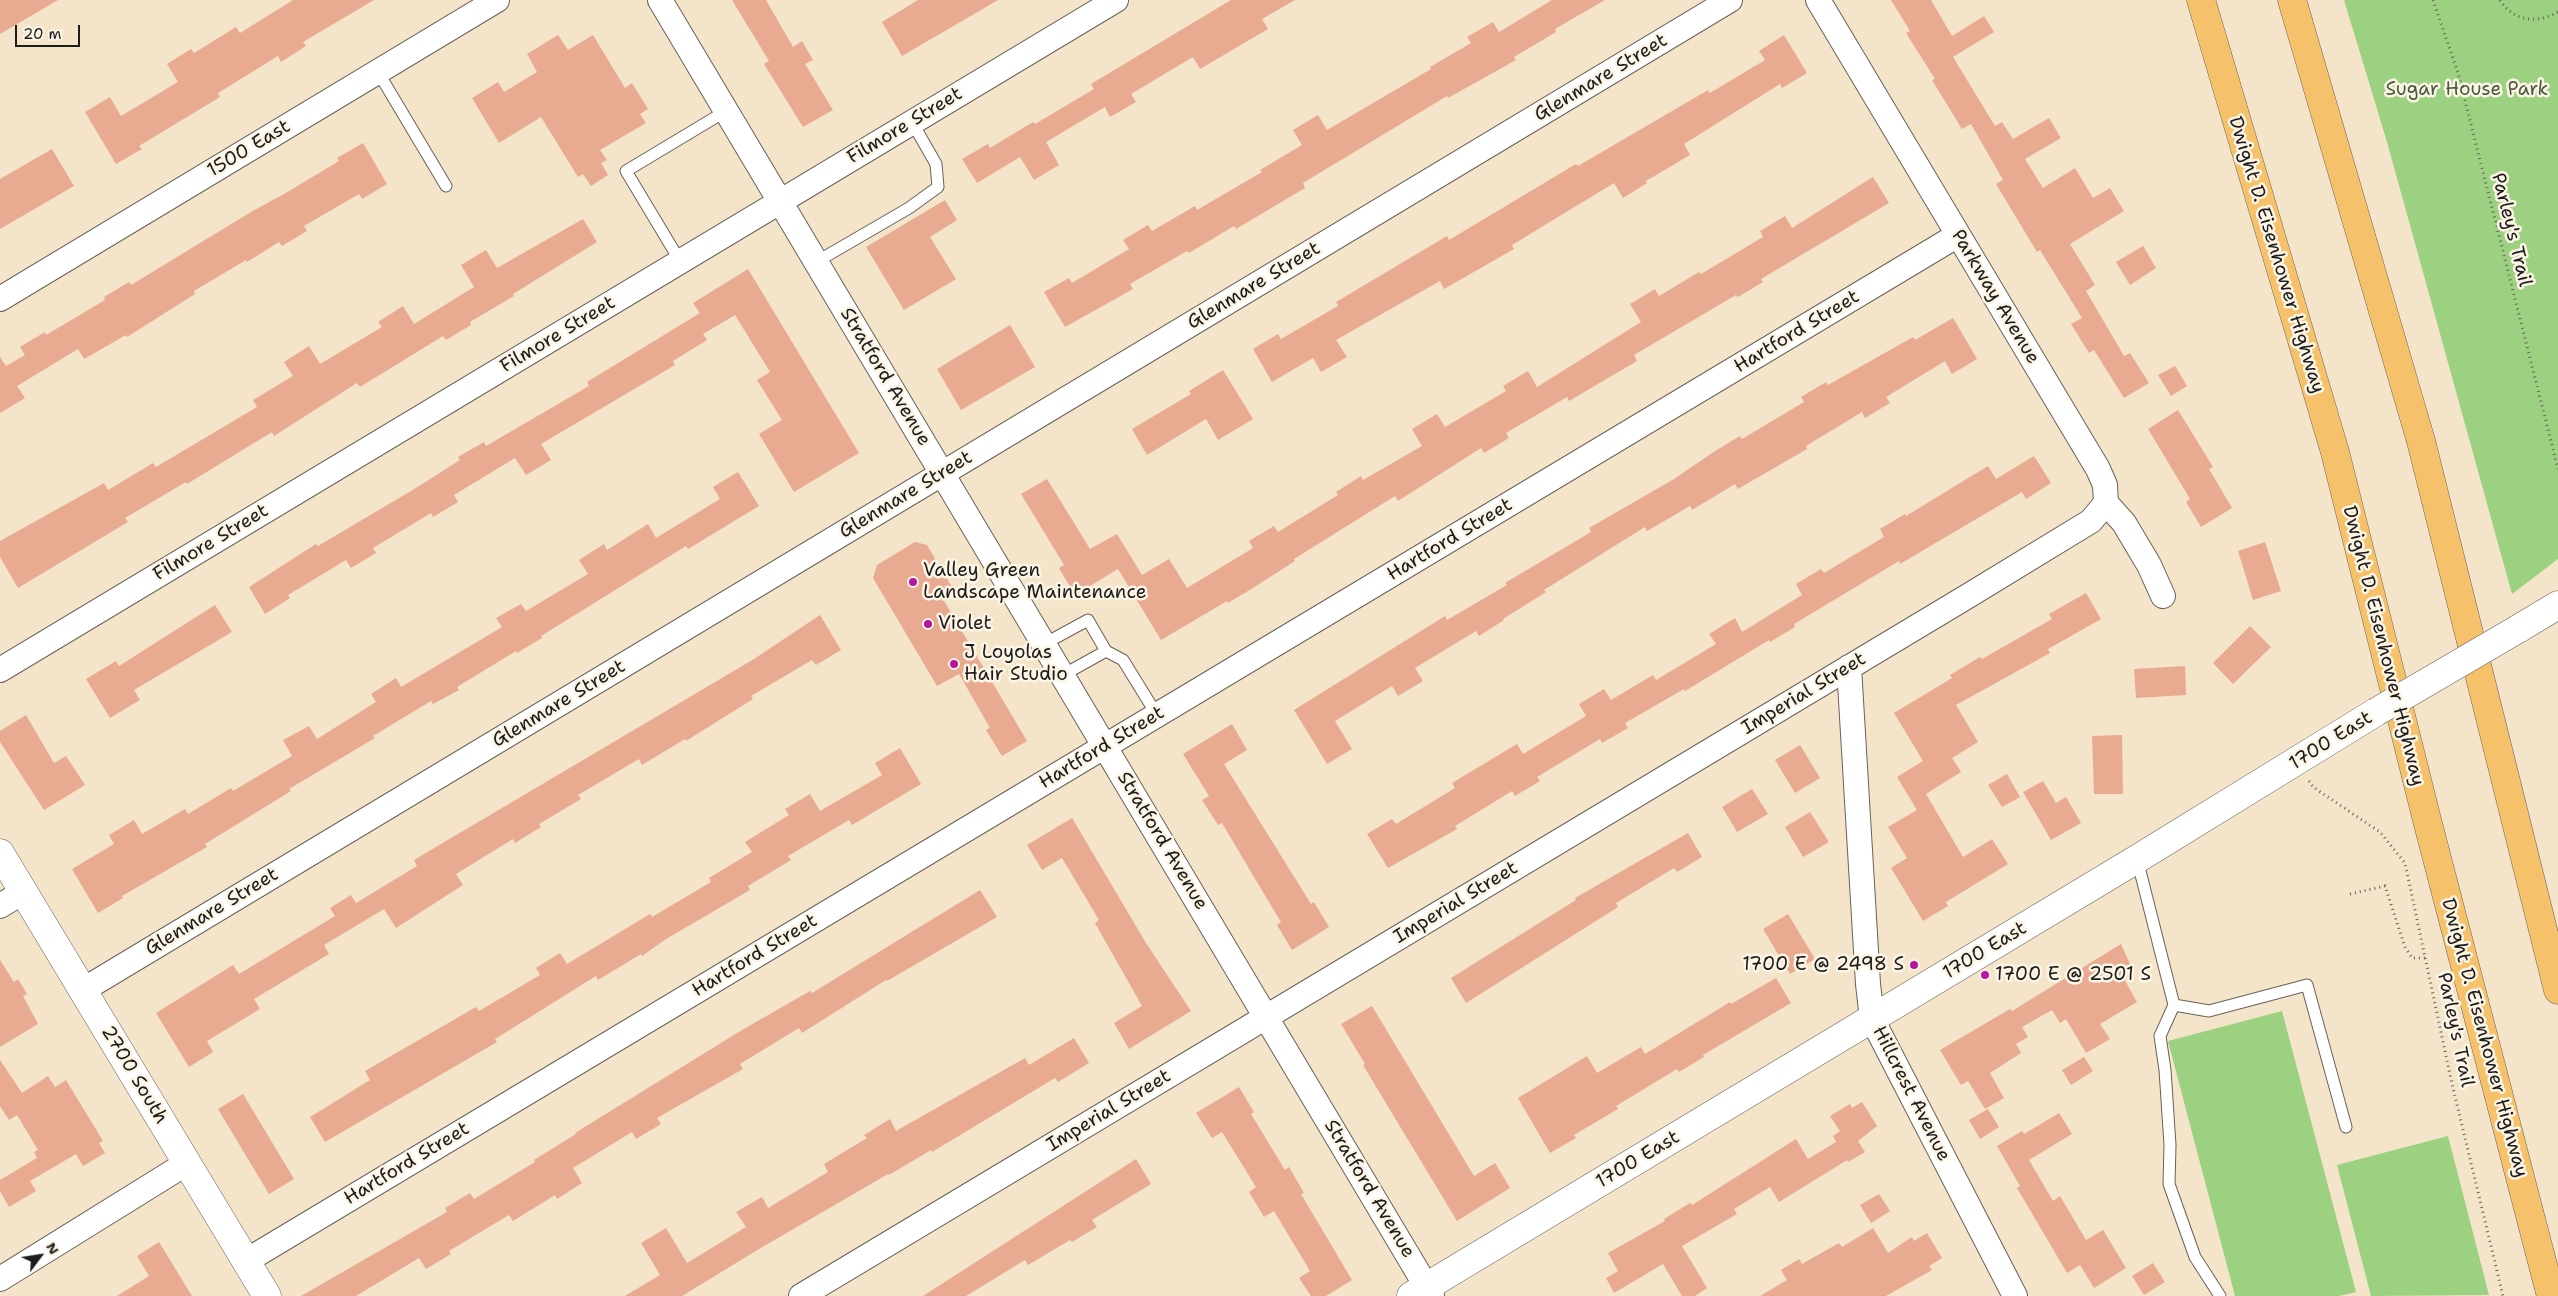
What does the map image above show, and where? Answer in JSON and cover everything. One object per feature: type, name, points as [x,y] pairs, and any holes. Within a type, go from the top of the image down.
[{"type":"highway","name":"Dwight D. Eisenhower Highway","points":[[2201,0],[2335,452],[2427,820],[2551,1296]]},
{"type":"highway","points":[[2292,0],[2420,441],[2558,990]]},
{"type":"street","name":"1500 East","points":[[0,299],[497,0]]},
{"type":"street","name":"Stratford Avenue","points":[[660,0],[1267,1016],[1423,1293]]},
{"type":"street","name":"Filmore Street","points":[[0,670],[1116,0]]},
{"type":"street","name":"Glenmare Street","points":[[83,990],[1730,0]]},
{"type":"street","name":"Parkway Avenue","points":[[1818,0],[2102,477],[2106,503]]},
{"type":"street","name":"Hartford Street","points":[[246,1261],[1958,235]]},
{"type":"street","points":[[2106,503],[2124,523],[2149,565],[2163,596]]},
{"type":"street","name":"Imperial Street","points":[[801,1296],[2091,521],[2106,503]]},
{"type":"street","name":"1700 East","points":[[1423,1293],[2376,712],[2558,605]]},
{"type":"street","name":"Hillcrest Avenue","points":[[1849,667],[1868,984],[1872,1019],[2006,1293]]},
{"type":"street","name":"2700 South","points":[[0,853],[267,1296]]},
{"type":"street","points":[[0,906],[23,892]]},
{"type":"street","points":[[0,1279],[187,1163]]},
{"type":"lane","points":[[378,72],[446,186]]},
{"type":"lane","points":[[680,261],[626,171],[726,111]]},
{"type":"lane","points":[[816,262],[909,208],[938,187],[936,164],[912,122]]},
{"type":"lane","points":[[1044,644],[1088,620],[1106,651],[1123,660],[1157,715]]},
{"type":"lane","points":[[1063,675],[1106,651]]},
{"type":"lane","points":[[2137,859],[2174,1005],[2160,1036],[2165,1070],[2170,1144],[2169,1184],[2196,1257],[2220,1296]]},
{"type":"lane","points":[[2174,1005],[2209,1011],[2307,986],[2346,1127]]},
{"type":"path","name":"Parley's Trail","points":[[2433,0],[2458,72],[2558,469]]},
{"type":"path","points":[[2500,0],[2512,12],[2527,20],[2542,20],[2558,12]]},
{"type":"path","name":"Parley's Trail","points":[[2310,783],[2380,832],[2405,863],[2452,1084],[2503,1296]]},
{"type":"path","points":[[2350,894],[2386,886],[2405,947],[2412,958],[2425,958]]},
{"type":"green space","name":"Sugar House Park","points":[[2344,0],[2558,0],[2558,559],[2512,594],[2387,142]]},
{"type":"green space","points":[[2282,1011],[2356,1292],[2339,1296],[2235,1296],[2168,1041]]},
{"type":"green space","points":[[2448,1136],[2489,1295],[2371,1296],[2337,1165]]},
{"type":"building","points":[[0,0],[58,0],[0,34]]},
{"type":"building","points":[[293,0],[374,0],[303,42],[306,46],[281,62],[278,56],[218,93],[220,97],[139,146],[142,149],[116,164],[85,112],[110,97],[121,116],[178,82],[167,64],[191,49],[194,53],[236,27],[240,33]]},
{"type":"building","points":[[732,0],[766,0],[793,47],[802,41],[813,60],[805,64],[833,110],[803,127],[764,64],[769,61]]},
{"type":"building","points":[[918,0],[998,0],[902,56],[882,22]]},
{"type":"building","points":[[1231,0],[1295,0],[1262,19],[1268,29],[1200,69],[1193,57],[1131,94],[1136,102],[1110,117],[1105,107],[1046,142],[1059,165],[1034,180],[1020,157],[977,183],[962,159],[988,144],[990,148],[1033,122],[1035,124],[1094,89],[1091,84]]},
{"type":"building","points":[[1552,0],[1605,0],[1555,29],[1556,32],[1514,57],[1516,60],[1448,98],[1447,96],[1303,183],[1305,188],[1236,229],[1234,226],[1189,253],[1187,251],[1130,284],[1133,289],[1065,327],[1044,292],[1069,278],[1072,283],[1129,249],[1123,240],[1148,225],[1152,231],[1195,206],[1197,210],[1262,172],[1260,170],[1302,145],[1293,130],[1318,115],[1327,130],[1431,69],[1430,67],[1471,43],[1467,37],[1493,22],[1499,32]]},
{"type":"building","points":[[1891,0],[1931,0],[1952,36],[1984,16],[1994,32],[1953,57],[1995,126],[2002,122],[2013,139],[2049,118],[2061,138],[2025,159],[2043,188],[2075,168],[2093,198],[2110,188],[2124,211],[2070,244],[2095,285],[2086,291],[2124,356],[2130,353],[2149,383],[2124,398],[2094,350],[2089,353],[2071,324],[2082,318],[2040,250],[2037,252],[1996,184],[2003,180],[1971,124],[1962,129],[1932,80],[1935,79],[1906,33],[1910,31]]},
{"type":"building","points":[[558,35],[568,50],[593,35],[625,88],[632,83],[648,109],[640,114],[646,123],[600,150],[607,160],[601,163],[608,175],[591,186],[583,174],[578,177],[541,117],[499,143],[472,98],[498,82],[504,92],[537,72],[527,54]]},
{"type":"building","points":[[1784,35],[1807,73],[1782,88],[1780,84],[1684,144],[1690,155],[1646,181],[1647,183],[1623,198],[1614,183],[1512,245],[1514,249],[1444,289],[1440,281],[1336,340],[1347,357],[1321,372],[1313,358],[1272,382],[1253,349],[1278,334],[1281,339],[1338,306],[1336,302],[1447,236],[1449,240],[1576,164],[1578,166],[1708,90],[1710,93],[1765,60],[1759,51]]},
{"type":"building","points":[[363,143],[387,184],[362,199],[359,194],[304,226],[307,231],[282,246],[279,242],[247,262],[246,260],[194,291],[195,294],[127,337],[126,335],[84,359],[78,349],[17,386],[25,398],[0,413],[0,357],[6,366],[25,355],[20,347],[45,332],[46,335],[105,300],[104,297],[129,282],[131,285],[339,161],[337,158]]},
{"type":"building","points":[[52,149],[74,186],[0,229],[0,179]]},
{"type":"building","points":[[1873,177],[1889,203],[1761,279],[1763,282],[1738,297],[1736,295],[1634,355],[1637,361],[1569,401],[1567,397],[1506,433],[1509,438],[1484,453],[1481,448],[1398,501],[1395,496],[1294,559],[1295,561],[1253,588],[1161,640],[1118,569],[1075,595],[1059,568],[1064,565],[1021,494],[1047,479],[1090,549],[1117,534],[1142,575],[1169,559],[1187,588],[1253,548],[1249,541],[1274,526],[1278,532],[1338,495],[1336,492],[1361,476],[1363,480],[1422,446],[1412,429],[1437,414],[1445,427],[1506,391],[1503,386],[1528,371],[1537,387],[1641,322],[1630,304],[1655,289],[1659,296],[1699,272],[1701,274],[1763,237],[1760,231],[1785,216],[1792,228]]},
{"type":"building","points":[[945,200],[957,220],[930,237],[956,279],[904,310],[866,247]]},
{"type":"building","points":[[583,219],[597,242],[470,322],[471,325],[446,340],[443,336],[360,387],[357,383],[274,436],[272,432],[187,484],[186,482],[125,518],[128,522],[18,588],[0,557],[0,541],[104,483],[108,490],[153,463],[156,467],[257,407],[253,400],[293,376],[284,362],[309,346],[320,364],[382,327],[378,322],[403,306],[414,324],[474,287],[461,265],[486,250],[497,268]]},
{"type":"building","points":[[2143,246],[2156,268],[2130,285],[2116,262]]},
{"type":"building","points":[[748,269],[859,453],[794,492],[759,434],[782,420],[757,380],[770,372],[735,315],[703,334],[707,340],[673,361],[675,365],[541,444],[551,460],[526,475],[515,458],[454,495],[458,502],[433,517],[431,513],[373,548],[376,553],[351,568],[346,560],[288,595],[290,598],[265,614],[249,587],[316,544],[318,546],[416,488],[460,460],[458,457],[484,442],[486,446],[589,386],[587,382],[700,313],[693,303]]},
{"type":"building","points":[[1953,318],[1977,359],[1952,374],[1945,361],[1886,397],[1890,403],[1865,418],[1862,412],[1806,446],[1807,449],[1738,489],[1735,484],[1692,510],[1690,506],[1647,531],[1645,527],[1544,590],[1546,592],[1479,636],[1476,631],[1415,668],[1423,681],[1398,696],[1392,686],[1335,721],[1352,749],[1327,764],[1294,710],[1445,616],[1447,620],[1507,585],[1505,583],[1591,532],[1589,528],[1674,479],[1715,451],[1740,436],[1742,439],[1804,402],[1801,397],[1826,382],[1828,385],[1913,337],[1915,340]]},
{"type":"building","points":[[1010,325],[1035,367],[961,410],[937,369]]},
{"type":"building","points":[[2175,366],[2187,386],[2171,396],[2158,375]]},
{"type":"building","points":[[1223,370],[1253,419],[1218,440],[1206,419],[1147,455],[1132,429],[1191,394],[1189,391]]},
{"type":"building","points":[[2178,410],[2213,467],[2209,469],[2232,508],[2201,527],[2186,502],[2190,499],[2148,429]]},
{"type":"building","points":[[2034,456],[2051,483],[2026,499],[2022,492],[1900,564],[1899,561],[1794,624],[1795,627],[1770,642],[1769,640],[1685,691],[1684,689],[1625,723],[1628,728],[1602,743],[1600,739],[1537,777],[1540,781],[1515,796],[1512,791],[1455,826],[1457,829],[1388,868],[1367,834],[1392,819],[1396,824],[1455,788],[1452,783],[1517,744],[1523,754],[1586,716],[1579,704],[1604,689],[1611,700],[1653,675],[1656,680],[1716,644],[1709,634],[1735,618],[1742,632],[1802,595],[1796,584],[1821,569],[1824,573],[1884,537],[1880,529],[1905,514],[1906,516],[1988,466],[1996,479]]},
{"type":"building","points":[[738,472],[759,506],[688,549],[686,546],[541,636],[542,638],[517,653],[516,651],[457,687],[459,690],[433,704],[431,701],[373,736],[375,738],[289,789],[291,791],[205,844],[207,847],[122,896],[123,898],[98,913],[72,869],[114,844],[109,835],[134,820],[142,834],[185,809],[188,814],[231,788],[233,791],[292,756],[283,740],[309,726],[317,739],[376,702],[371,694],[396,678],[401,687],[502,627],[496,618],[521,604],[526,611],[588,574],[579,560],[604,544],[607,550],[648,524],[656,538],[720,499],[713,487]]},
{"type":"building","points":[[915,542],[927,545],[952,587],[940,594],[1027,741],[1002,756],[986,730],[990,728],[959,674],[937,686],[873,578],[877,565]]},
{"type":"building","points":[[2265,542],[2281,591],[2253,600],[2238,551]]},
{"type":"building","points":[[2086,593],[2101,619],[2048,649],[2050,653],[1956,705],[1978,742],[1952,758],[1961,772],[1926,794],[1963,857],[1992,839],[2008,864],[1946,902],[1948,906],[1923,921],[1891,868],[1907,858],[1888,827],[1917,810],[1897,777],[1923,761],[1894,713],[1952,678],[1950,675],[1980,657],[1982,659],[2052,619],[2049,614]]},
{"type":"building","points":[[215,605],[232,632],[134,690],[140,700],[110,718],[86,679],[116,661],[119,666]]},
{"type":"building","points":[[820,615],[841,650],[816,665],[812,660],[751,696],[753,699],[686,741],[685,739],[642,765],[639,759],[578,795],[581,799],[539,824],[541,827],[515,843],[513,839],[456,874],[463,885],[396,928],[384,909],[324,945],[329,954],[254,999],[260,1009],[207,1041],[213,1052],[189,1067],[156,1013],[233,965],[239,974],[335,916],[330,908],[351,895],[356,903],[417,866],[414,860],[754,659]]},
{"type":"building","points":[[2250,626],[2271,647],[2233,684],[2213,663]]},
{"type":"building","points":[[2185,666],[2186,695],[2136,698],[2134,669]]},
{"type":"building","points":[[26,715],[54,763],[66,756],[85,785],[44,810],[0,742],[0,731]]},
{"type":"building","points":[[1232,724],[1247,750],[1224,764],[1311,904],[1314,902],[1329,927],[1292,950],[1277,925],[1281,922],[1222,823],[1218,825],[1202,800],[1209,796],[1183,754]]},
{"type":"building","points":[[2122,735],[2123,794],[2094,794],[2092,736]]},
{"type":"building","points":[[1800,745],[1820,778],[1795,793],[1775,760]]},
{"type":"building","points":[[900,748],[921,784],[852,825],[849,820],[788,856],[791,860],[748,886],[750,890],[666,939],[642,956],[641,954],[598,980],[596,976],[495,1039],[497,1042],[325,1142],[310,1117],[370,1080],[365,1071],[476,1007],[479,1011],[540,975],[536,968],[560,953],[567,964],[650,914],[652,917],[711,882],[709,878],[752,852],[745,842],[789,815],[785,809],[810,794],[820,811],[882,775],[875,763]]},
{"type":"building","points":[[2007,774],[2020,797],[2002,807],[1988,785]]},
{"type":"building","points":[[2043,781],[2056,803],[2066,797],[2081,823],[2051,840],[2023,792]]},
{"type":"building","points":[[1752,789],[1768,814],[1737,832],[1722,807]]},
{"type":"building","points":[[1810,812],[1829,842],[1803,857],[1785,827]]},
{"type":"building","points":[[1072,818],[1146,943],[1191,1011],[1129,1049],[1114,1023],[1142,1006],[1095,923],[1099,920],[1062,858],[1042,870],[1027,845]]},
{"type":"building","points":[[1688,833],[1702,857],[1677,872],[1674,868],[1616,903],[1618,907],[1466,1003],[1451,978],[1576,900],[1575,898]]},
{"type":"building","points":[[980,890],[997,917],[886,980],[802,1033],[799,1028],[740,1064],[743,1069],[657,1118],[661,1124],[636,1139],[632,1132],[573,1168],[582,1183],[557,1199],[555,1195],[513,1221],[509,1215],[449,1251],[451,1254],[426,1269],[419,1258],[356,1296],[301,1296],[447,1212],[445,1208],[470,1193],[474,1199],[535,1162],[534,1160],[575,1133],[742,1030],[810,991],[812,993]]},
{"type":"building","points":[[1788,914],[1815,959],[1790,974],[1763,929]]},
{"type":"building","points":[[2121,944],[2134,973],[2124,979],[2137,1002],[2100,1024],[2110,1039],[2086,1053],[2066,1019],[2060,1023],[2052,1010],[2022,1027],[2028,1037],[2016,1044],[2021,1053],[1990,1073],[2004,1098],[1985,1109],[1968,1081],[1961,1085],[1940,1050],[2010,1009],[2012,1011]]},
{"type":"building","points":[[0,960],[14,982],[18,979],[27,994],[23,996],[38,1024],[0,1047]]},
{"type":"building","points":[[1776,978],[1791,1003],[1703,1055],[1704,1057],[1679,1072],[1677,1069],[1616,1106],[1618,1109],[1574,1135],[1576,1138],[1550,1153],[1518,1098],[1587,1056],[1597,1073],[1641,1047],[1645,1054],[1730,1002],[1731,1004]]},
{"type":"building","points":[[1372,1006],[1474,1176],[1495,1163],[1510,1188],[1457,1221],[1363,1065],[1365,1064],[1341,1024]]},
{"type":"building","points":[[1074,1038],[1089,1063],[1058,1082],[1055,1078],[932,1152],[931,1150],[888,1174],[682,1296],[625,1296],[660,1275],[641,1243],[666,1228],[687,1263],[746,1227],[736,1212],[762,1197],[768,1208],[828,1172],[824,1164],[867,1138],[864,1135],[890,1119],[896,1131],[1025,1058],[1029,1065]]},
{"type":"building","points":[[2084,1057],[2093,1071],[2071,1085],[2062,1070]]},
{"type":"building","points":[[0,1060],[22,1093],[48,1076],[55,1087],[66,1080],[103,1141],[99,1143],[105,1153],[83,1166],[76,1154],[30,1181],[36,1191],[9,1207],[0,1191],[0,1180],[37,1158],[34,1152],[38,1150],[17,1115],[9,1120],[0,1106]]},
{"type":"building","points":[[1239,1087],[1254,1112],[1251,1114],[1285,1170],[1289,1167],[1304,1193],[1301,1194],[1352,1280],[1326,1296],[1311,1296],[1299,1278],[1310,1271],[1274,1211],[1264,1217],[1249,1192],[1256,1187],[1222,1132],[1212,1138],[1196,1113]]},
{"type":"building","points":[[243,1094],[294,1179],[269,1194],[218,1109]]},
{"type":"building","points":[[1862,1102],[1877,1126],[1858,1141],[1865,1152],[1848,1162],[1847,1160],[1779,1202],[1770,1187],[1734,1209],[1737,1214],[1682,1246],[1707,1288],[1695,1296],[1682,1296],[1663,1264],[1614,1293],[1606,1278],[1618,1271],[1608,1253],[1665,1221],[1664,1219],[1690,1203],[1692,1205],[1796,1139],[1808,1159],[1836,1142],[1833,1136],[1840,1131],[1830,1116],[1850,1104],[1852,1108]]},
{"type":"building","points":[[1988,1109],[1999,1127],[1980,1139],[1969,1120]]},
{"type":"building","points":[[2059,1113],[2072,1134],[2029,1160],[2053,1201],[2060,1196],[2086,1240],[2103,1230],[2126,1268],[2094,1288],[2080,1265],[2067,1273],[2017,1188],[2020,1186],[1997,1146],[2022,1131],[2024,1134]]},
{"type":"building","points":[[1136,1159],[1151,1184],[1092,1220],[1097,1227],[1072,1242],[1070,1240],[1028,1265],[1025,1260],[966,1296],[923,1296]]},
{"type":"building","points":[[1879,1194],[1890,1211],[1871,1223],[1860,1205]]},
{"type":"building","points":[[1873,1228],[1888,1253],[1912,1237],[1914,1241],[1927,1233],[1942,1258],[1929,1266],[1932,1270],[1886,1296],[1760,1296],[1787,1280],[1781,1270],[1799,1259],[1802,1264],[1839,1243],[1842,1247]]},
{"type":"building","points":[[159,1242],[192,1296],[117,1296],[149,1276],[137,1256]]},
{"type":"building","points":[[2153,1263],[2165,1282],[2144,1295],[2132,1276]]},
{"type":"place","name":"Valley Green Landscape Maintenance","points":[[913,582]]},
{"type":"place","name":"Violet","points":[[928,624]]},
{"type":"place","name":"J Loyolas Hair Studio","points":[[954,664]]},
{"type":"place","name":"1700 E @ 2498 S","points":[[1914,965]]},
{"type":"place","name":"1700 E @ 2501 S","points":[[1985,975]]}]
